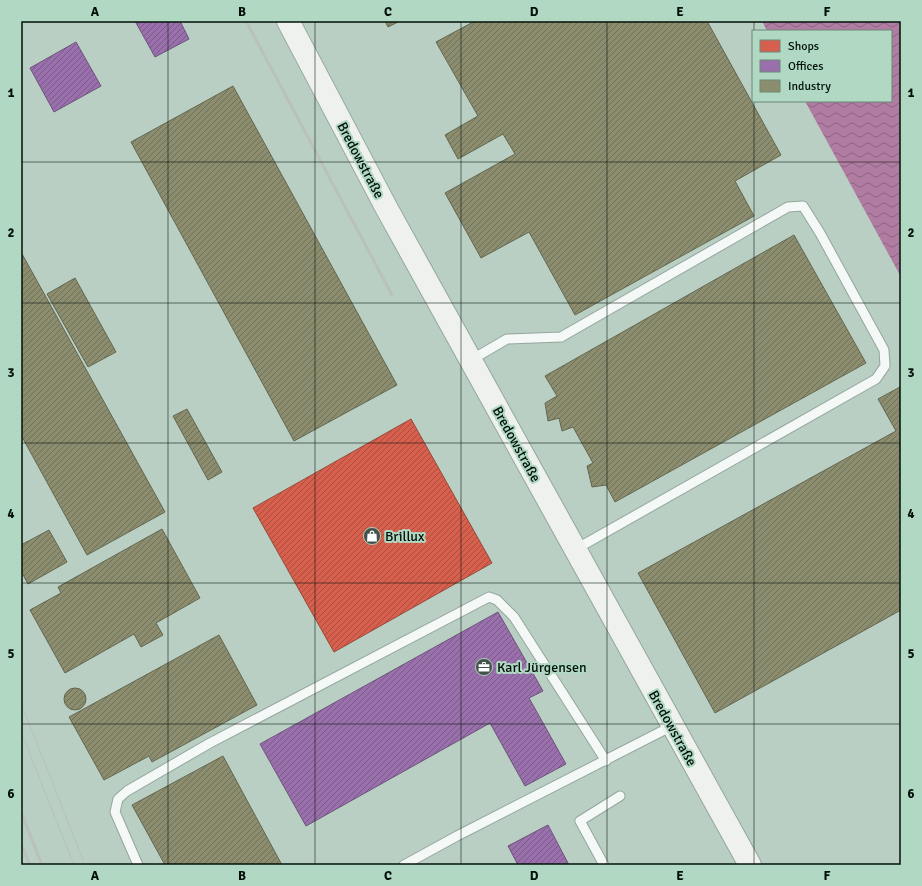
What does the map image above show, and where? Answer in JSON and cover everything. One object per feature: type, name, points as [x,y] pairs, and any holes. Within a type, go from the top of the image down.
[{"type":"street","name":"Bredowstraße","points":[[288,21],[387,209],[750,865]]},
{"type":"lane","points":[[470,360],[507,339],[561,337],[788,207],[803,206],[820,233],[884,350],[885,366],[876,379],[576,549]]},
{"type":"lane","points":[[138,865],[115,812],[118,799],[127,792],[210,743],[489,596],[497,600],[514,617],[606,761]]},
{"type":"lane","points":[[404,865],[457,836],[672,726]]},
{"type":"lane","points":[[604,865],[580,821],[620,796]]},
{"type":"water","points":[[762,21],[901,21],[901,277],[806,102],[892,102],[892,30],[766,30]]},
{"type":"building: Shops","name":"Brillux","points":[[411,419],[492,563],[334,652],[253,508]]},
{"type":"building: Offices","points":[[135,21],[180,21],[189,39],[155,57]]},
{"type":"building: Offices","points":[[76,42],[101,86],[54,112],[30,68]]},
{"type":"building: Offices","points":[[498,612],[543,691],[529,698],[566,764],[525,786],[490,723],[306,826],[260,744]]},
{"type":"building: Offices","points":[[548,825],[569,865],[518,865],[508,846]]},
{"type":"building: Industry","points":[[385,21],[400,21],[388,27]]},
{"type":"building: Industry","points":[[475,21],[707,21],[781,155],[735,181],[754,216],[575,315],[529,232],[481,258],[445,193],[515,154],[503,134],[458,159],[445,135],[478,116],[436,42]]},
{"type":"building: Industry","points":[[233,86],[397,385],[294,441],[131,142]]},
{"type":"building: Industry","points":[[794,235],[866,363],[615,502],[606,485],[592,487],[587,466],[593,463],[573,427],[562,431],[559,418],[548,421],[545,403],[557,396],[545,376]]},
{"type":"building: Industry","points":[[21,252],[165,512],[87,555],[21,435]]},
{"type":"building: Industry","points":[[75,278],[116,352],[88,367],[47,294]]},
{"type":"building: Industry","points":[[900,387],[901,610],[715,713],[638,573],[896,431],[878,399]]},
{"type":"building: Industry","points":[[187,409],[222,472],[208,480],[173,416]]},
{"type":"building: Industry","points":[[162,529],[200,598],[156,623],[163,635],[141,647],[134,634],[65,673],[30,610],[61,593],[58,587]]},
{"type":"building: Industry","points":[[49,530],[67,562],[28,584],[21,571],[21,545]]},
{"type":"building: Industry","points":[[219,635],[257,705],[152,762],[149,756],[104,780],[69,717]]},
{"type":"building: Industry","points":[[75,688],[83,691],[86,699],[83,707],[75,710],[67,707],[64,699],[67,691]]},
{"type":"building: Industry","points":[[223,756],[282,865],[165,865],[132,805]]},
{"type":"tram line","points":[[21,703],[85,865]]},
{"type":"tram line","points":[[21,732],[74,865]]},
{"type":"railway","points":[[246,21],[392,295]]},
{"type":"railway","points":[[21,812],[42,865]]},
{"type":"railway","points":[[21,844],[30,865]]},
{"type":"place","name":"Brillux","points":[[372,536]]},
{"type":"place","name":"Karl Jürgensen","points":[[484,667]]}]
